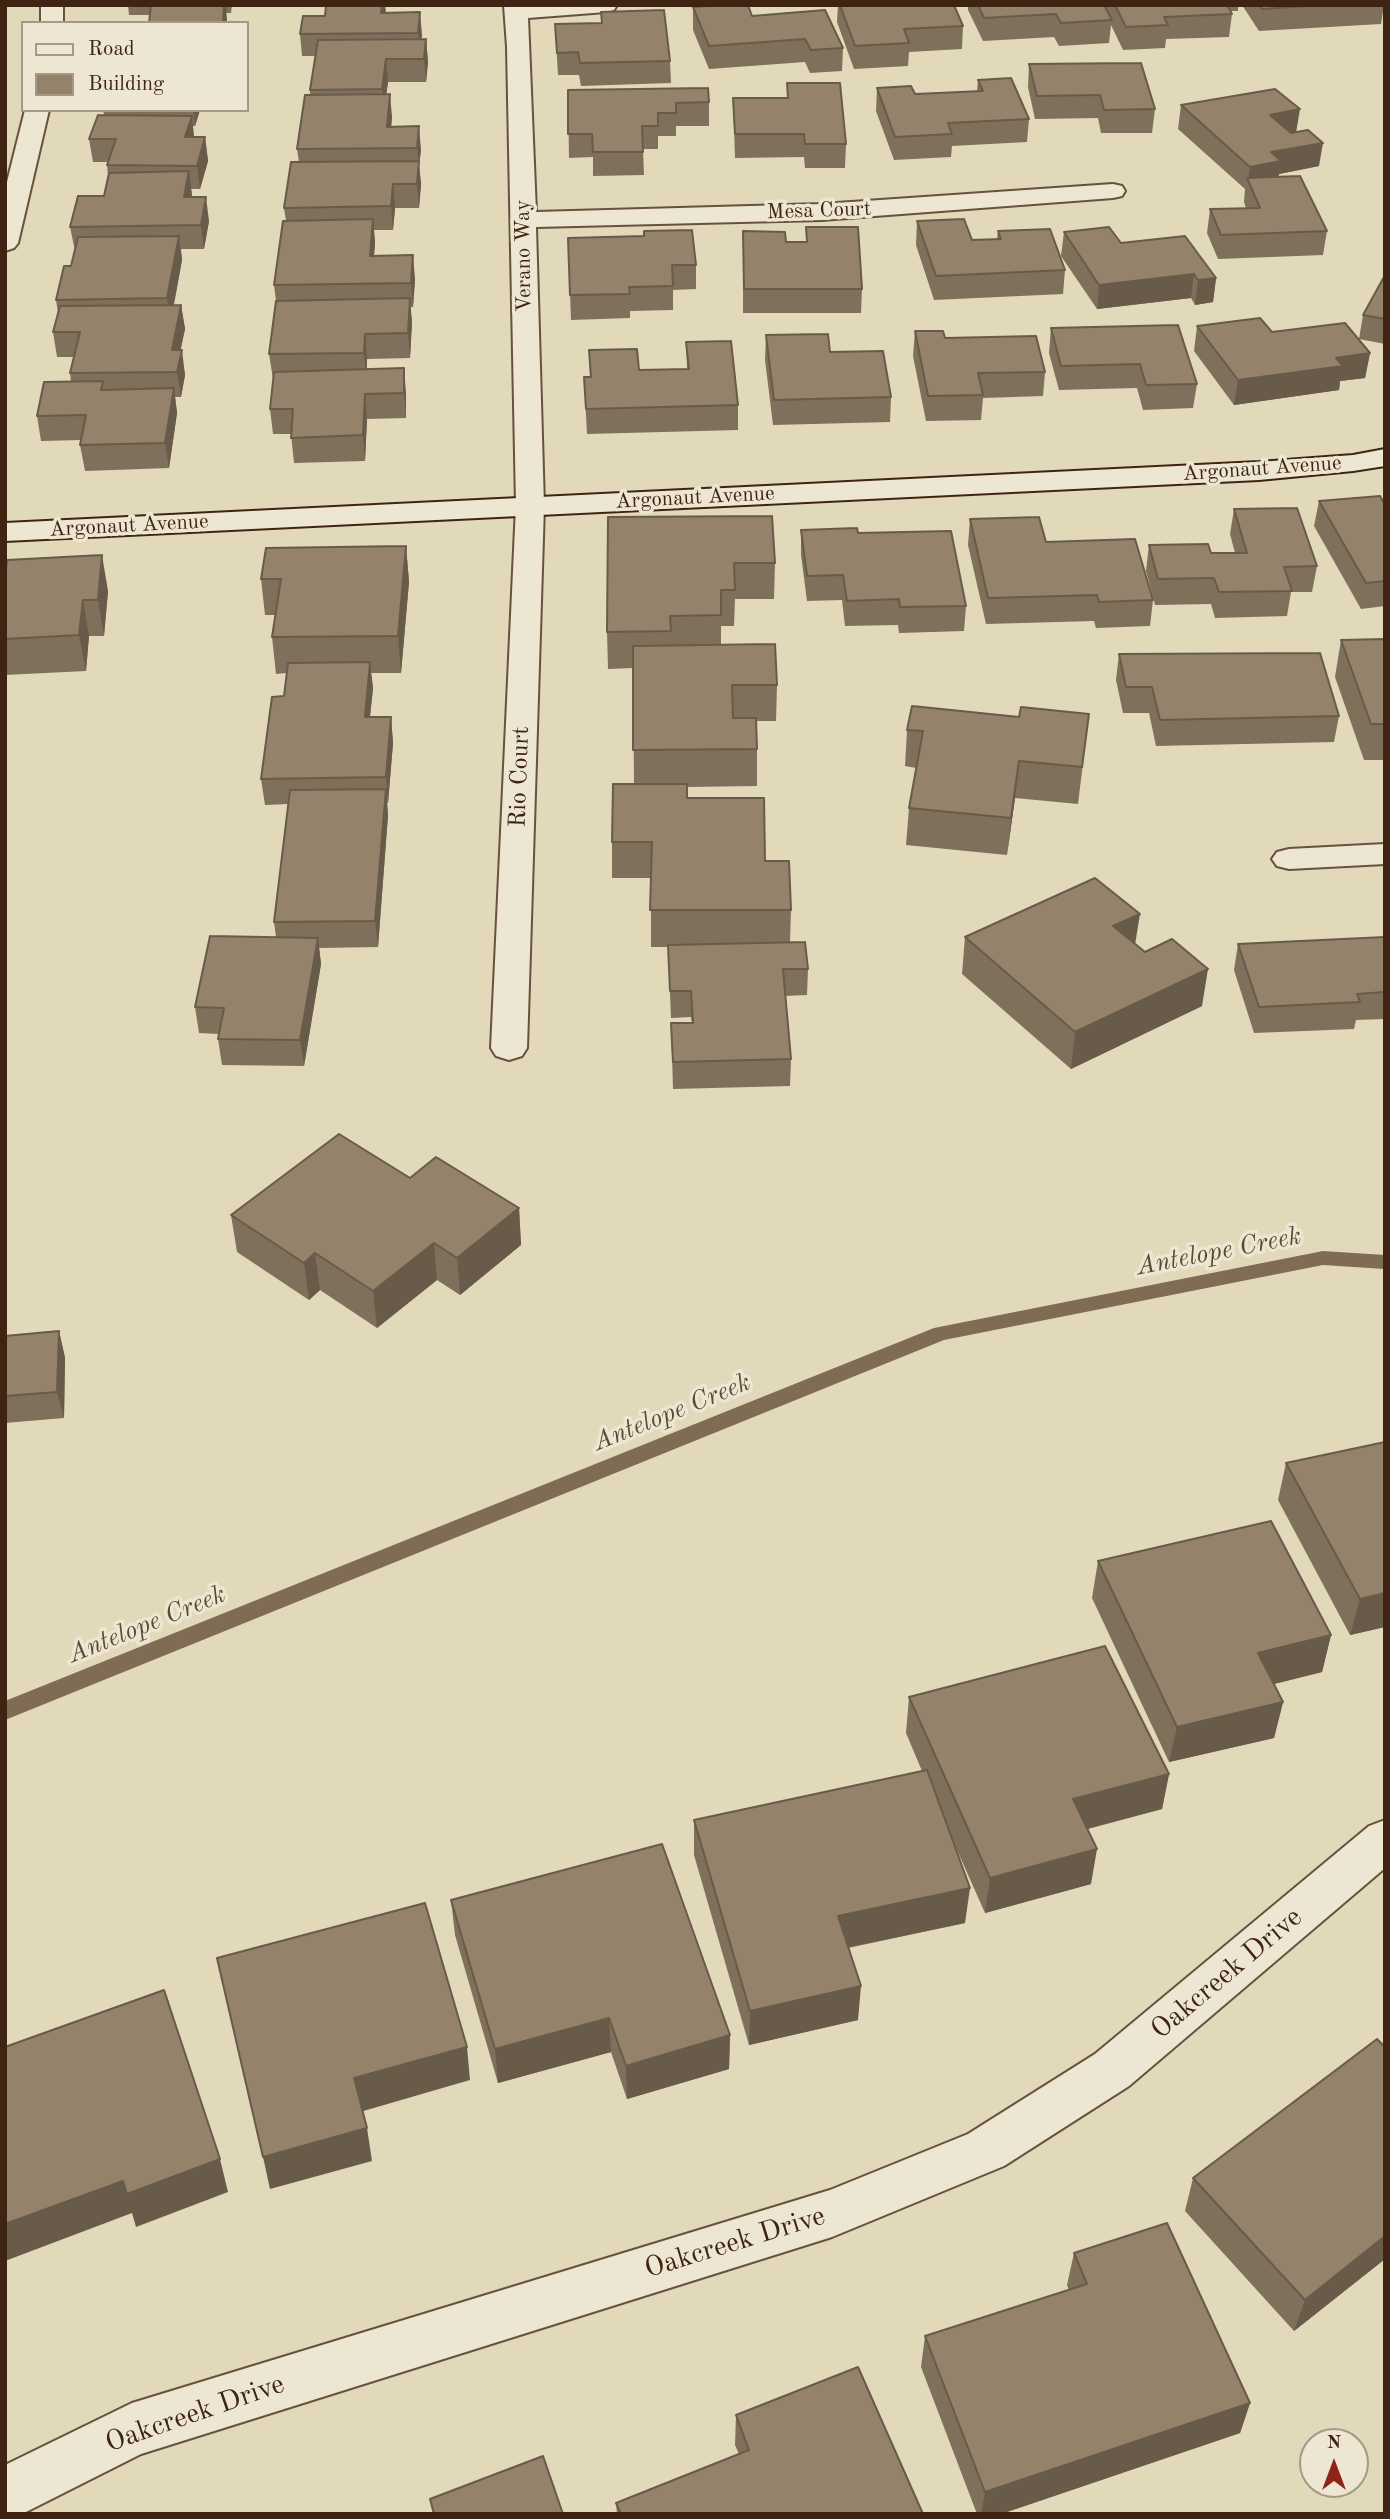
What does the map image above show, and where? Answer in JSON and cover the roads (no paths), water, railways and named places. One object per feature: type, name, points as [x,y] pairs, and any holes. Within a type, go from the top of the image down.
[{"type":"street","points":[[516,8],[606,5]]},
{"type":"street","name":"Verano Way","points":[[516,8],[530,506]]},
{"type":"street","points":[[5,243],[37,112]]},
{"type":"street","name":"Mesa Court","points":[[523,220],[822,212],[1113,191]]},
{"type":"street","name":"Argonaut Avenue","points":[[5,532],[1259,471],[1353,463],[1385,457]]},
{"type":"street","name":"Rio Court","points":[[509,1048],[530,506]]},
{"type":"street","points":[[1289,859],[1385,853]]},
{"type":"street","name":"Oakcreek Drive","points":[[5,2494],[132,2430],[832,2213],[986,2150],[1112,2070],[1385,1840]]},
{"type":"waterway","name":"Antelope Creek","points":[[5,1711],[941,1333],[1323,1258],[1385,1262]]}]
